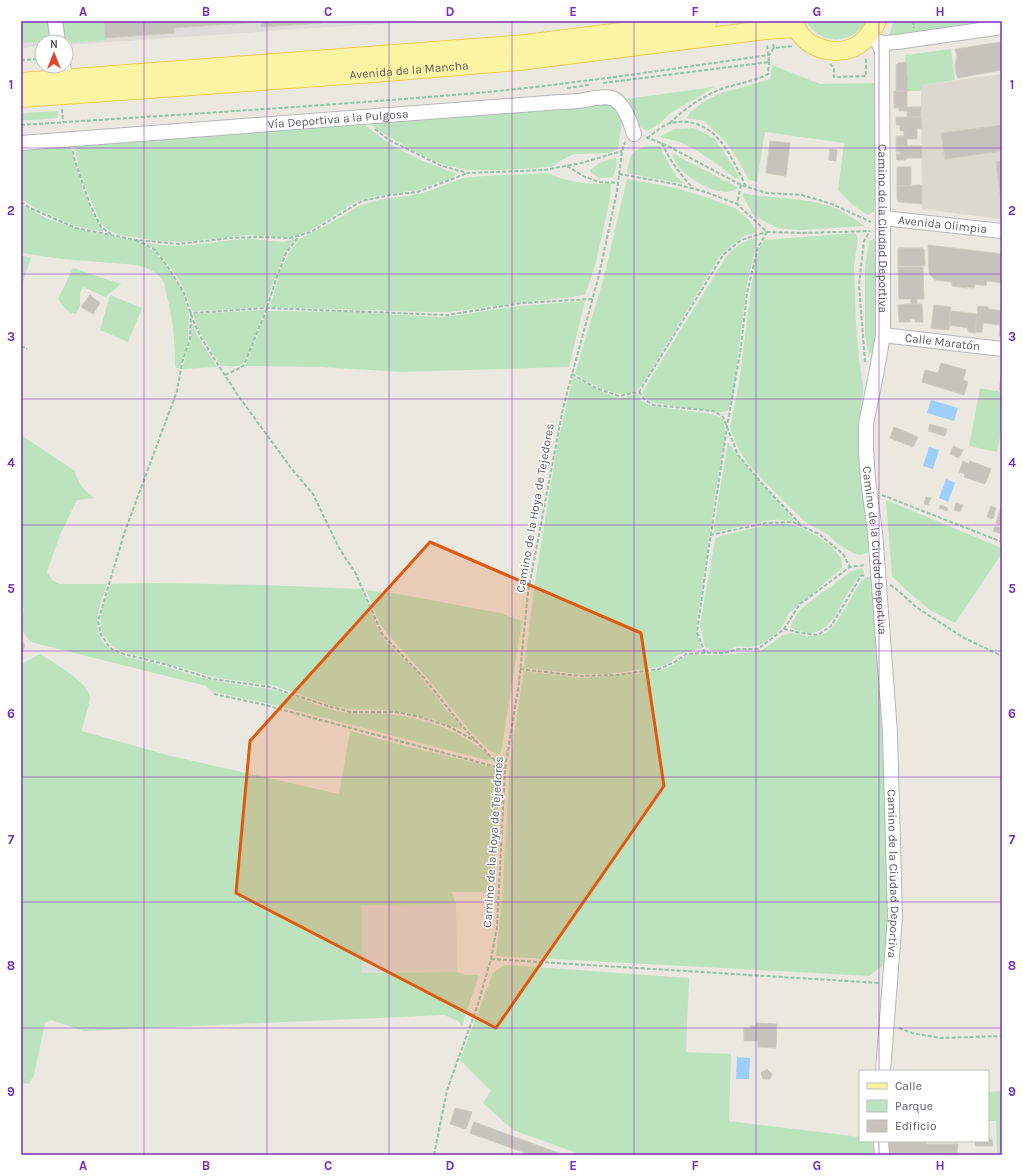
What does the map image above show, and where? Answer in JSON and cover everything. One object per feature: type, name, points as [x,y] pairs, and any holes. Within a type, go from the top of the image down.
[{"type":"main road","name":"Avenida de la Mancha","points":[[74,71],[526,44],[708,21]]},
{"type":"main road","name":"Avenida de la Mancha","points":[[21,98],[374,73],[519,61],[794,25]]},
{"type":"main road","points":[[794,25],[807,42],[822,50],[840,51],[856,46],[875,32]]},
{"type":"main road","name":"Avenida de la Mancha","points":[[21,82],[56,74]]},
{"type":"street","points":[[55,21],[57,34]]},
{"type":"street","points":[[875,32],[884,42],[897,42],[1002,27]]},
{"type":"street","name":"Camino de la Ciudad Deportiva","points":[[875,32],[882,51],[878,226],[883,334],[866,424],[866,451],[869,490],[875,532],[890,733],[895,917],[883,1070]]},
{"type":"street","name":"Vía Deportiva a la Pulgosa","points":[[21,143],[579,101],[604,97],[613,98],[618,102],[641,136]]},
{"type":"street","name":"Avenida Olimpia","points":[[878,226],[1002,231]]},
{"type":"street","name":"Avenida Olimpia","points":[[878,226],[1002,241]]},
{"type":"street","name":"Calle Maratón","points":[[883,334],[1002,349]]},
{"type":"street","points":[[881,1142],[882,1155]]},
{"type":"path","points":[[602,84],[769,62],[765,30]]},
{"type":"path","points":[[21,125],[321,105],[477,92],[609,78],[768,55],[774,48]]},
{"type":"path","points":[[21,60],[34,59]]},
{"type":"path","name":"Camino de la Hoya de Tejedores","points":[[434,1155],[447,1090],[478,1004],[491,959],[497,927],[505,769],[520,669],[528,592],[562,408],[599,275],[618,183],[625,140],[641,136],[669,123],[678,115],[708,95],[758,79],[768,74],[769,62]]},
{"type":"path","points":[[563,89],[594,85]]},
{"type":"path","points":[[359,117],[389,140],[442,166],[468,173],[544,170],[566,166],[622,151]]},
{"type":"path","points":[[669,123],[689,122],[709,129],[722,142],[746,187]]},
{"type":"path","points":[[641,136],[662,143],[746,187],[767,193],[802,195],[832,204],[878,226]]},
{"type":"path","points":[[71,139],[74,158],[90,205],[101,227],[112,235]]},
{"type":"path","points":[[662,143],[668,157],[678,172],[694,189]]},
{"type":"path","points":[[566,166],[585,177],[600,182],[618,183]]},
{"type":"path","points":[[21,202],[30,208],[76,228],[136,240],[179,244],[230,238],[290,238],[311,232],[362,201],[390,195],[417,192],[468,173]]},
{"type":"path","points":[[619,174],[675,184],[737,204],[767,232]]},
{"type":"path","points":[[737,204],[741,185]]},
{"type":"path","points":[[572,374],[596,388],[619,396],[639,392],[723,255],[742,240],[767,232],[802,233],[878,226]]},
{"type":"path","points":[[865,368],[859,286],[864,240],[878,226]]},
{"type":"path","points":[[705,653],[697,632],[710,535],[741,347],[748,293],[758,247],[767,232]]},
{"type":"path","points":[[225,375],[240,368],[244,364],[267,308],[286,253],[300,235]]},
{"type":"path","points":[[136,240],[154,250],[168,267],[183,291],[200,338],[237,394],[291,468],[313,494],[339,548],[355,572],[382,634],[424,678],[463,727],[505,769]]},
{"type":"path","points":[[191,313],[267,308],[447,315],[522,303],[592,299]]},
{"type":"path","points":[[191,313],[190,339],[182,363],[177,391],[124,534],[98,621],[100,635],[113,650],[212,679],[270,687],[351,712],[395,712],[417,716],[448,726],[477,742]]},
{"type":"path","points":[[21,346],[27,349]]},
{"type":"path","points":[[639,392],[644,399],[653,405],[714,411],[724,417],[738,455],[766,488],[802,526]]},
{"type":"path","points":[[869,490],[1002,542]]},
{"type":"path","points":[[710,535],[766,523],[793,522],[819,534],[843,554],[850,567]]},
{"type":"path","points":[[520,669],[579,676],[618,675],[659,669],[686,654],[724,653],[738,649],[758,649],[784,629],[800,604],[850,567],[878,572],[916,607],[964,638],[1002,656]]},
{"type":"path","points":[[784,629],[818,635],[830,626],[861,576],[878,572]]},
{"type":"path","points":[[214,694],[261,704],[505,769]]},
{"type":"path","points":[[491,959],[890,984]]},
{"type":"path","points":[[886,1024],[912,1033],[941,1038],[1002,1036]]},
{"type":"highlighted area","points":[[430,542],[641,633],[664,786],[496,1028],[236,893],[250,741]]},
{"type":"shaded area","points":[[21,21],[423,21],[74,44],[74,34],[34,34],[34,47],[21,48]]},
{"type":"shaded area","points":[[1002,74],[1002,219],[922,209],[921,85]]},
{"type":"shaded area","points":[[456,904],[457,972],[362,973],[362,905]]},
{"type":"green space","points":[[21,21],[49,21],[51,34],[34,34],[34,42],[21,43]]},
{"type":"green space","points":[[61,21],[95,21],[95,23],[104,22],[106,40],[74,42],[74,34],[62,34]]},
{"type":"green space","points":[[806,21],[866,21],[853,35],[836,39],[819,35]]},
{"type":"green space","points":[[895,21],[1002,21],[1002,24],[889,36]]},
{"type":"green space","points":[[951,49],[955,80],[921,85],[921,91],[908,91],[905,55]]},
{"type":"green space","points":[[772,65],[820,84],[874,83],[877,210],[868,215],[853,205],[838,190],[844,143],[765,132],[757,182],[749,180],[726,142],[704,121],[687,118],[690,112],[705,101],[721,93],[770,79]]},
{"type":"green space","points":[[714,87],[672,112],[659,124],[647,131],[639,126],[630,112],[625,99]]},
{"type":"green space","points":[[604,99],[616,105],[619,109],[621,126],[618,149],[609,153],[574,154],[551,167],[504,170],[468,170],[444,165],[420,154],[384,134],[370,124],[571,104]]},
{"type":"green space","points":[[58,111],[58,118],[21,121],[21,113]]},
{"type":"green space","points":[[365,125],[397,148],[457,174],[451,178],[418,190],[377,196],[357,201],[313,229],[289,238],[248,235],[182,242],[159,241],[119,235],[108,230],[101,224],[79,170],[74,144],[284,128]]},
{"type":"green space","points":[[694,128],[714,138],[740,178],[735,178],[691,147],[661,138],[661,136],[674,129]]},
{"type":"green space","points":[[70,144],[87,201],[104,232],[75,226],[39,210],[21,199],[21,147]]},
{"type":"green space","points":[[647,146],[660,146],[673,171],[684,184],[627,173],[630,158],[634,152]]},
{"type":"green space","points":[[672,153],[737,187],[737,189],[725,192],[718,191],[701,184],[679,167],[674,160]]},
{"type":"green space","points":[[616,157],[617,164],[613,177],[599,178],[589,171],[599,163]]},
{"type":"green space","points":[[548,173],[563,179],[579,182],[595,184],[611,183],[610,199],[595,266],[585,295],[448,312],[270,307],[281,268],[290,251],[299,239],[329,224],[359,206],[382,199],[423,193],[463,178]]},
{"type":"green space","points":[[627,179],[676,188],[735,208],[749,220],[757,232],[744,236],[720,256],[643,383],[634,392],[627,394],[611,392],[603,389],[575,374],[604,277]]},
{"type":"green space","points":[[743,193],[816,202],[841,211],[865,226],[800,230],[777,228],[753,215],[743,196]]},
{"type":"green space","points":[[21,204],[48,219],[85,231],[136,241],[153,250],[166,265],[182,291],[189,313],[188,342],[179,369],[175,367],[172,320],[164,284],[161,278],[151,270],[137,265],[62,259],[21,253]]},
{"type":"green space","points":[[855,233],[858,238],[854,266],[856,323],[863,386],[862,415],[870,548],[867,553],[860,555],[853,553],[839,545],[827,534],[805,522],[748,464],[738,448],[730,428],[739,383],[754,267],[760,246],[764,240]]},
{"type":"green space","points":[[296,238],[281,262],[265,307],[192,311],[177,277],[163,258],[147,243],[178,246],[252,239],[284,242]]},
{"type":"green space","points":[[758,238],[747,284],[733,395],[728,411],[721,412],[654,403],[644,397],[643,392],[646,386],[726,257],[740,244]]},
{"type":"green space","points":[[874,239],[878,249],[879,335],[874,352],[869,354],[865,336],[865,268],[869,241]]},
{"type":"green space","points":[[21,255],[31,258],[21,288]]},
{"type":"green space","points":[[73,268],[121,284],[105,297],[83,287],[80,293],[80,306],[76,314],[70,312],[58,299]]},
{"type":"green space","points":[[110,295],[142,308],[128,342],[100,330]]},
{"type":"green space","points":[[585,301],[569,367],[402,372],[320,367],[245,366],[267,311],[350,312],[440,317],[519,306]]},
{"type":"green space","points":[[265,310],[254,341],[246,358],[239,366],[221,366],[200,334],[193,314]]},
{"type":"green space","points":[[191,320],[198,337],[217,367],[182,369],[191,338]]},
{"type":"green space","points":[[573,377],[619,398],[638,394],[642,401],[652,406],[712,414],[723,420],[726,433],[715,496],[696,629],[701,648],[678,655],[669,663],[659,667],[609,674],[579,674],[524,668],[535,582],[557,446]]},
{"type":"green space","points":[[980,388],[1002,392],[1002,428],[997,452],[969,446]]},
{"type":"green space","points":[[21,435],[75,471],[82,486],[94,498],[77,500],[60,535],[47,572],[52,580],[59,584],[107,584],[99,610],[97,624],[101,640],[112,650],[127,657],[223,683],[264,688],[281,692],[341,712],[390,714],[423,721],[467,739],[481,748],[493,759],[486,760],[279,706],[211,691],[206,686],[31,642],[22,630],[24,608],[21,607]]},
{"type":"green space","points":[[728,442],[752,473],[795,521],[766,521],[714,532]]},
{"type":"green space","points":[[886,500],[1002,548],[1002,553],[955,623],[930,610],[892,576]]},
{"type":"green space","points":[[789,524],[813,533],[833,548],[838,554],[842,562],[842,568],[788,614],[783,626],[774,635],[760,645],[749,647],[738,646],[729,650],[714,651],[705,647],[700,625],[715,539],[720,536],[766,525]]},
{"type":"green space","points":[[862,568],[864,573],[853,585],[836,614],[823,629],[814,633],[803,632],[790,627],[796,615],[803,607],[850,572]]},
{"type":"green space","points":[[873,576],[888,836],[886,963],[869,976],[496,956],[502,899],[510,761],[524,671],[579,678],[637,674],[665,669],[687,655],[721,655],[761,651],[783,635],[792,633],[817,636],[826,633],[833,627],[858,585],[866,577]]},
{"type":"green space","points":[[157,583],[361,589],[384,639],[417,672],[462,727],[460,729],[432,719],[407,713],[383,710],[349,709],[333,706],[275,686],[218,678],[121,651],[111,645],[102,630],[101,621],[104,603],[111,584]]},
{"type":"green space","points":[[366,590],[398,594],[500,613],[522,621],[501,752],[498,755],[489,750],[471,732],[427,678],[385,631],[379,622]]},
{"type":"green space","points":[[40,654],[77,679],[88,691],[90,700],[82,731],[171,756],[339,794],[350,731],[492,767],[499,773],[500,781],[494,871],[486,892],[452,892],[456,904],[362,905],[362,973],[457,972],[466,975],[479,975],[462,1026],[458,1021],[444,1015],[84,1031],[51,1020],[45,1023],[34,1075],[29,1084],[21,1083],[21,664]]},
{"type":"green space","points":[[507,965],[689,978],[686,1052],[731,1054],[729,1121],[859,1137],[859,1142],[873,1142],[874,1155],[582,1155],[513,1130],[483,1103],[491,1091],[460,1060],[493,973],[501,967]]},
{"type":"green space","points":[[1002,1091],[1002,1155],[997,1155],[996,1121],[989,1121],[989,1092]]},
{"type":"water","points":[[931,400],[958,408],[954,421],[927,413]]},
{"type":"water","points":[[929,447],[939,450],[933,469],[923,466]]},
{"type":"water","points":[[946,479],[955,483],[948,502],[939,498]]},
{"type":"water","points":[[737,1057],[750,1058],[749,1079],[736,1079]]},
{"type":"building","points":[[95,21],[322,21],[322,23],[261,27],[261,22],[174,28],[174,33],[105,38],[104,22],[95,23]]},
{"type":"building","points":[[1002,42],[1002,70],[958,78],[955,66],[957,56],[955,49]]},
{"type":"building","points":[[906,62],[908,91],[896,91],[896,65],[898,63]]},
{"type":"building","points":[[894,91],[907,91],[907,107],[921,107],[921,117],[907,117],[907,111],[899,111],[899,108],[894,108]]},
{"type":"building","points":[[896,117],[921,117],[922,128],[917,128],[917,139],[907,139],[907,146],[896,146],[896,136],[904,136],[904,131],[900,131],[900,125],[896,125]]},
{"type":"building","points":[[1002,125],[1002,151],[945,159],[941,133]]},
{"type":"building","points":[[770,141],[790,143],[786,176],[766,173]]},
{"type":"building","points":[[896,146],[922,146],[922,158],[906,158],[906,160],[897,160],[896,154],[900,154],[900,152],[896,152]]},
{"type":"building","points":[[830,149],[837,150],[836,161],[829,160]]},
{"type":"building","points":[[1002,161],[1002,200],[1001,200],[996,162]]},
{"type":"building","points":[[897,167],[911,167],[911,186],[897,186]]},
{"type":"building","points":[[922,185],[922,204],[899,202],[897,199],[897,186]]},
{"type":"building","points":[[928,245],[1002,254],[1002,283],[987,281],[986,286],[975,284],[974,288],[967,288],[952,286],[952,282],[935,280],[929,273]]},
{"type":"building","points":[[898,248],[923,248],[925,266],[898,266]]},
{"type":"building","points":[[898,267],[923,267],[924,299],[917,299],[917,304],[911,304],[911,299],[899,299]]},
{"type":"building","points":[[90,295],[100,303],[93,314],[81,307]]},
{"type":"building","points":[[922,304],[923,322],[915,322],[915,319],[910,319],[910,322],[899,322],[898,305]]},
{"type":"building","points":[[934,305],[951,307],[949,330],[931,328]]},
{"type":"building","points":[[978,306],[1002,311],[1001,325],[983,323],[982,332],[975,332]]},
{"type":"building","points":[[951,311],[977,314],[975,333],[968,332],[968,328],[949,325]]},
{"type":"building","points":[[1001,317],[1002,336],[999,336]]},
{"type":"building","points":[[941,363],[966,370],[963,380],[968,382],[964,395],[922,382],[925,370],[938,373]]},
{"type":"building","points":[[1002,373],[1002,390],[999,390]]},
{"type":"building","points":[[930,424],[947,429],[945,436],[928,431]]},
{"type":"building","points":[[894,427],[918,437],[913,447],[890,438]]},
{"type":"building","points":[[953,446],[963,450],[959,458],[950,454]]},
{"type":"building","points":[[963,461],[969,464],[970,461],[991,469],[985,484],[964,477],[965,474],[959,472]]},
{"type":"building","points":[[926,497],[931,498],[928,505],[924,504]]},
{"type":"building","points":[[956,503],[963,505],[960,512],[954,510]]},
{"type":"building","points":[[940,505],[948,508],[947,511],[939,508]]},
{"type":"building","points":[[991,506],[996,508],[993,519],[987,517]]},
{"type":"building","points":[[1002,507],[1002,525],[996,523]]},
{"type":"building","points":[[995,526],[1002,528],[1001,534],[993,531]]},
{"type":"building","points":[[21,640],[25,645],[21,657]]},
{"type":"building","points":[[756,1023],[777,1024],[776,1048],[758,1047],[758,1041],[744,1041],[744,1028],[756,1026]]},
{"type":"building","points":[[767,1069],[772,1074],[770,1079],[763,1079],[761,1073]]},
{"type":"building","points":[[455,1108],[472,1112],[466,1129],[450,1124]]},
{"type":"building","points":[[474,1122],[564,1155],[531,1155],[470,1133]]},
{"type":"building","points":[[989,1139],[992,1139],[993,1146],[976,1146],[975,1142],[989,1142]]},
{"type":"building","points":[[888,1142],[958,1144],[957,1153],[888,1153]]}]
